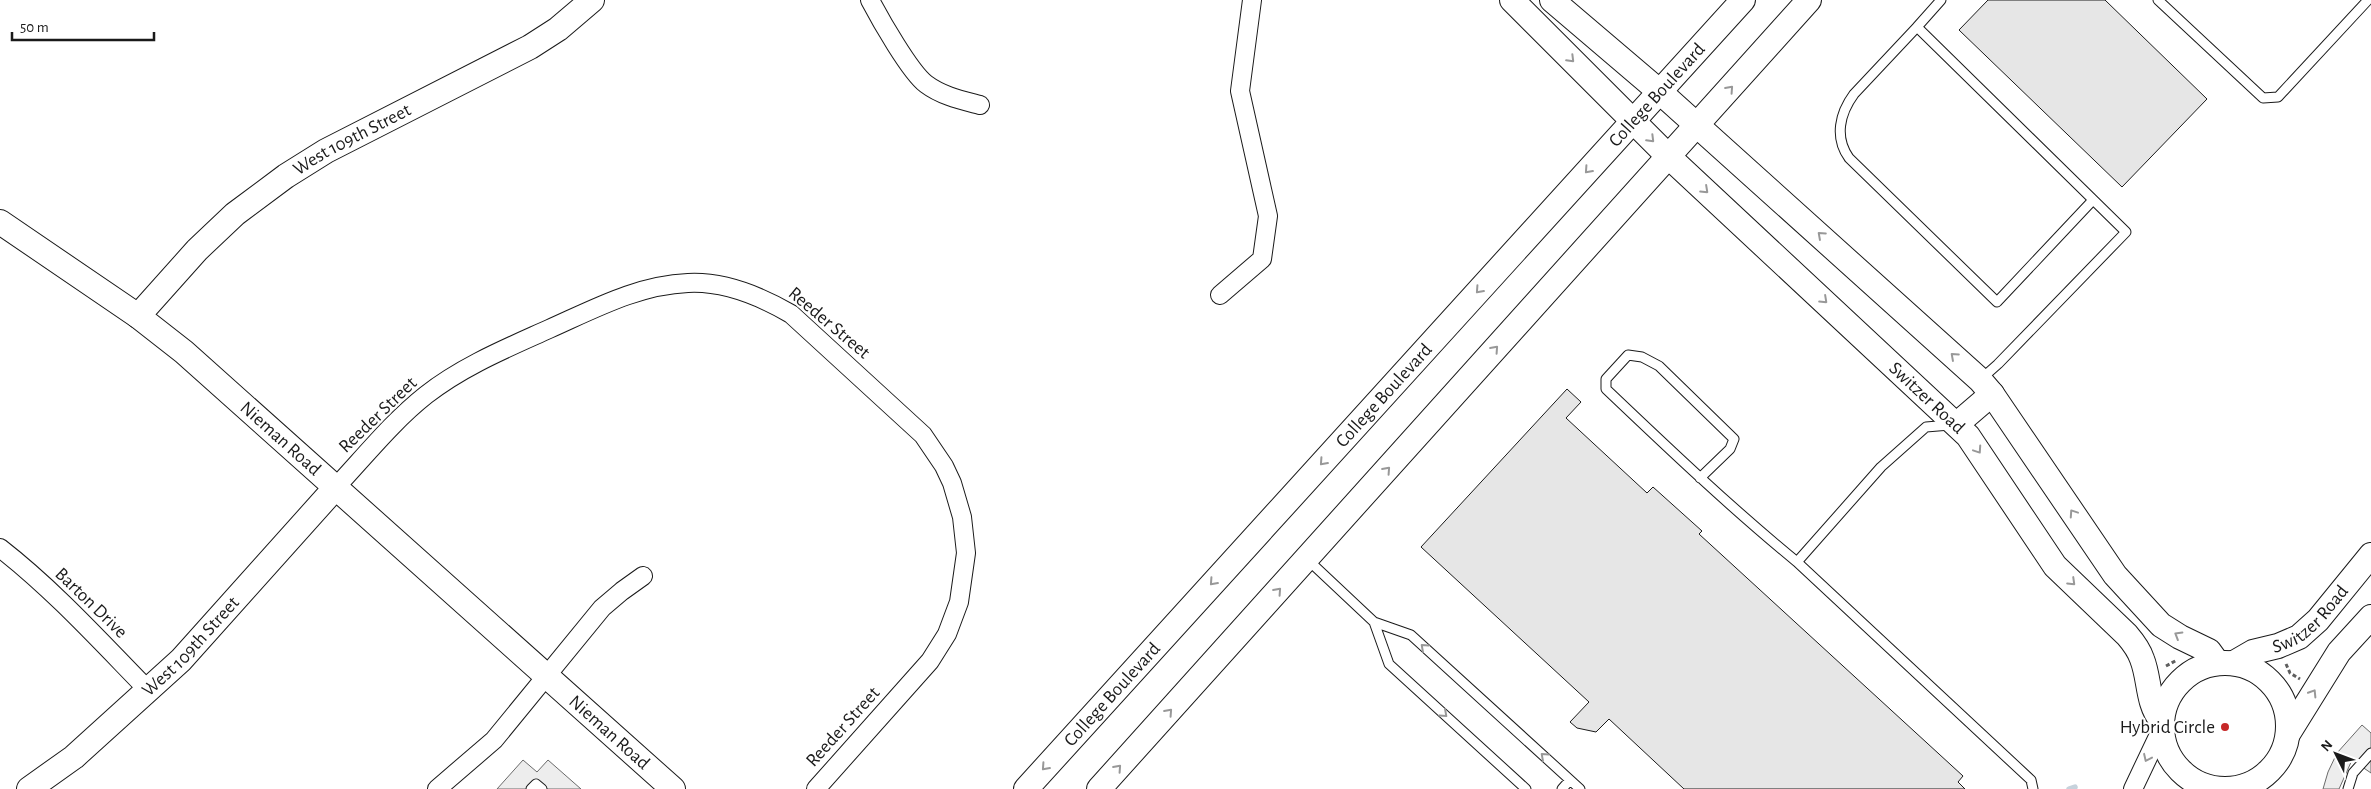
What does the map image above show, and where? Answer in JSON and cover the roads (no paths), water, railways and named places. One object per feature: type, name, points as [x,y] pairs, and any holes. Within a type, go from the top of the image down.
[{"type":"main road","name":"West 109th Street","points":[[138,316],[197,250],[235,214],[286,176],[326,151],[530,47],[558,29],[592,0]]},
{"type":"main road","points":[[1512,0],[1633,121]]},
{"type":"main road","name":"College Boulevard","points":[[1026,789],[1743,0]]},
{"type":"main road","points":[[1099,789],[1809,0]]},
{"type":"main road","points":[[1546,34],[1559,6],[1660,92],[1986,387],[2115,575],[2161,624],[2180,637],[2209,651],[2226,663],[2265,677],[2279,693],[2287,713],[2288,734]]},
{"type":"main road","name":"Switzer Road","points":[[1633,121],[1968,436],[2055,566],[2127,635],[2135,646],[2143,659],[2154,712],[2161,724]]},
{"type":"main road","name":"Nieman Road","points":[[0,222],[138,316],[184,352],[673,789]]},
{"type":"main road","points":[[1957,424],[1986,387]]},
{"type":"main road","name":"West 109th Street","points":[[29,789],[74,757],[181,660],[336,487]]},
{"type":"main road","name":"Switzer Road","points":[[2226,663],[2299,637],[2318,620],[2371,555]]},
{"type":"main road","points":[[2226,663],[2187,675],[2173,690],[2161,724],[2166,748],[2176,766],[2191,779],[2207,788],[2230,789],[2250,784],[2268,772],[2281,755],[2288,734],[2339,652],[2371,617]]},
{"type":"street","points":[[870,0],[904,56],[925,84],[950,98],[980,105]]},
{"type":"street","points":[[1220,295],[1262,259],[1268,216],[1240,91],[1252,0]]},
{"type":"street","name":"Reeder Street","points":[[336,487],[394,424],[426,395],[468,367],[639,290],[689,283],[720,285],[766,300],[791,314],[923,435],[944,466],[952,483],[962,517],[966,553],[963,585],[959,602],[947,634],[930,661],[816,789]]},
{"type":"street","name":"Barton Drive","points":[[0,548],[77,617],[149,691]]},
{"type":"street","points":[[437,789],[494,740],[602,608],[644,576]]},
{"type":"street","points":[[2134,789],[2161,724]]},
{"type":"lane","points":[[1941,0],[1845,106],[1840,129],[1840,141],[1849,158],[1997,302],[2093,200]]},
{"type":"lane","points":[[2158,0],[2264,98],[2278,96],[2368,0]]},
{"type":"lane","points":[[1917,27],[2126,232],[1998,364],[1986,387]]},
{"type":"lane","points":[[1700,478],[1730,448],[1734,439],[1659,366],[1642,357],[1628,355],[1606,379],[1606,389],[1700,478],[1739,514],[1797,562],[2031,780],[2033,789]]},
{"type":"lane","points":[[1797,562],[1881,467],[1926,427],[1957,424]]},
{"type":"lane","points":[[1306,559],[1374,622],[1411,634],[1580,789]]},
{"type":"lane","points":[[1374,622],[1389,664],[1526,789]]},
{"type":"lane","points":[[2348,789],[2353,773],[2371,753]]},
{"type":"lane","points":[[1562,789],[1570,780]]},
{"type":"lane","points":[[531,789],[536,784],[542,789]]},
{"type":"waterway","points":[[2069,789],[2075,787]]},
{"type":"place","name":"Hybrid Circle","points":[[2225,727]]}]
